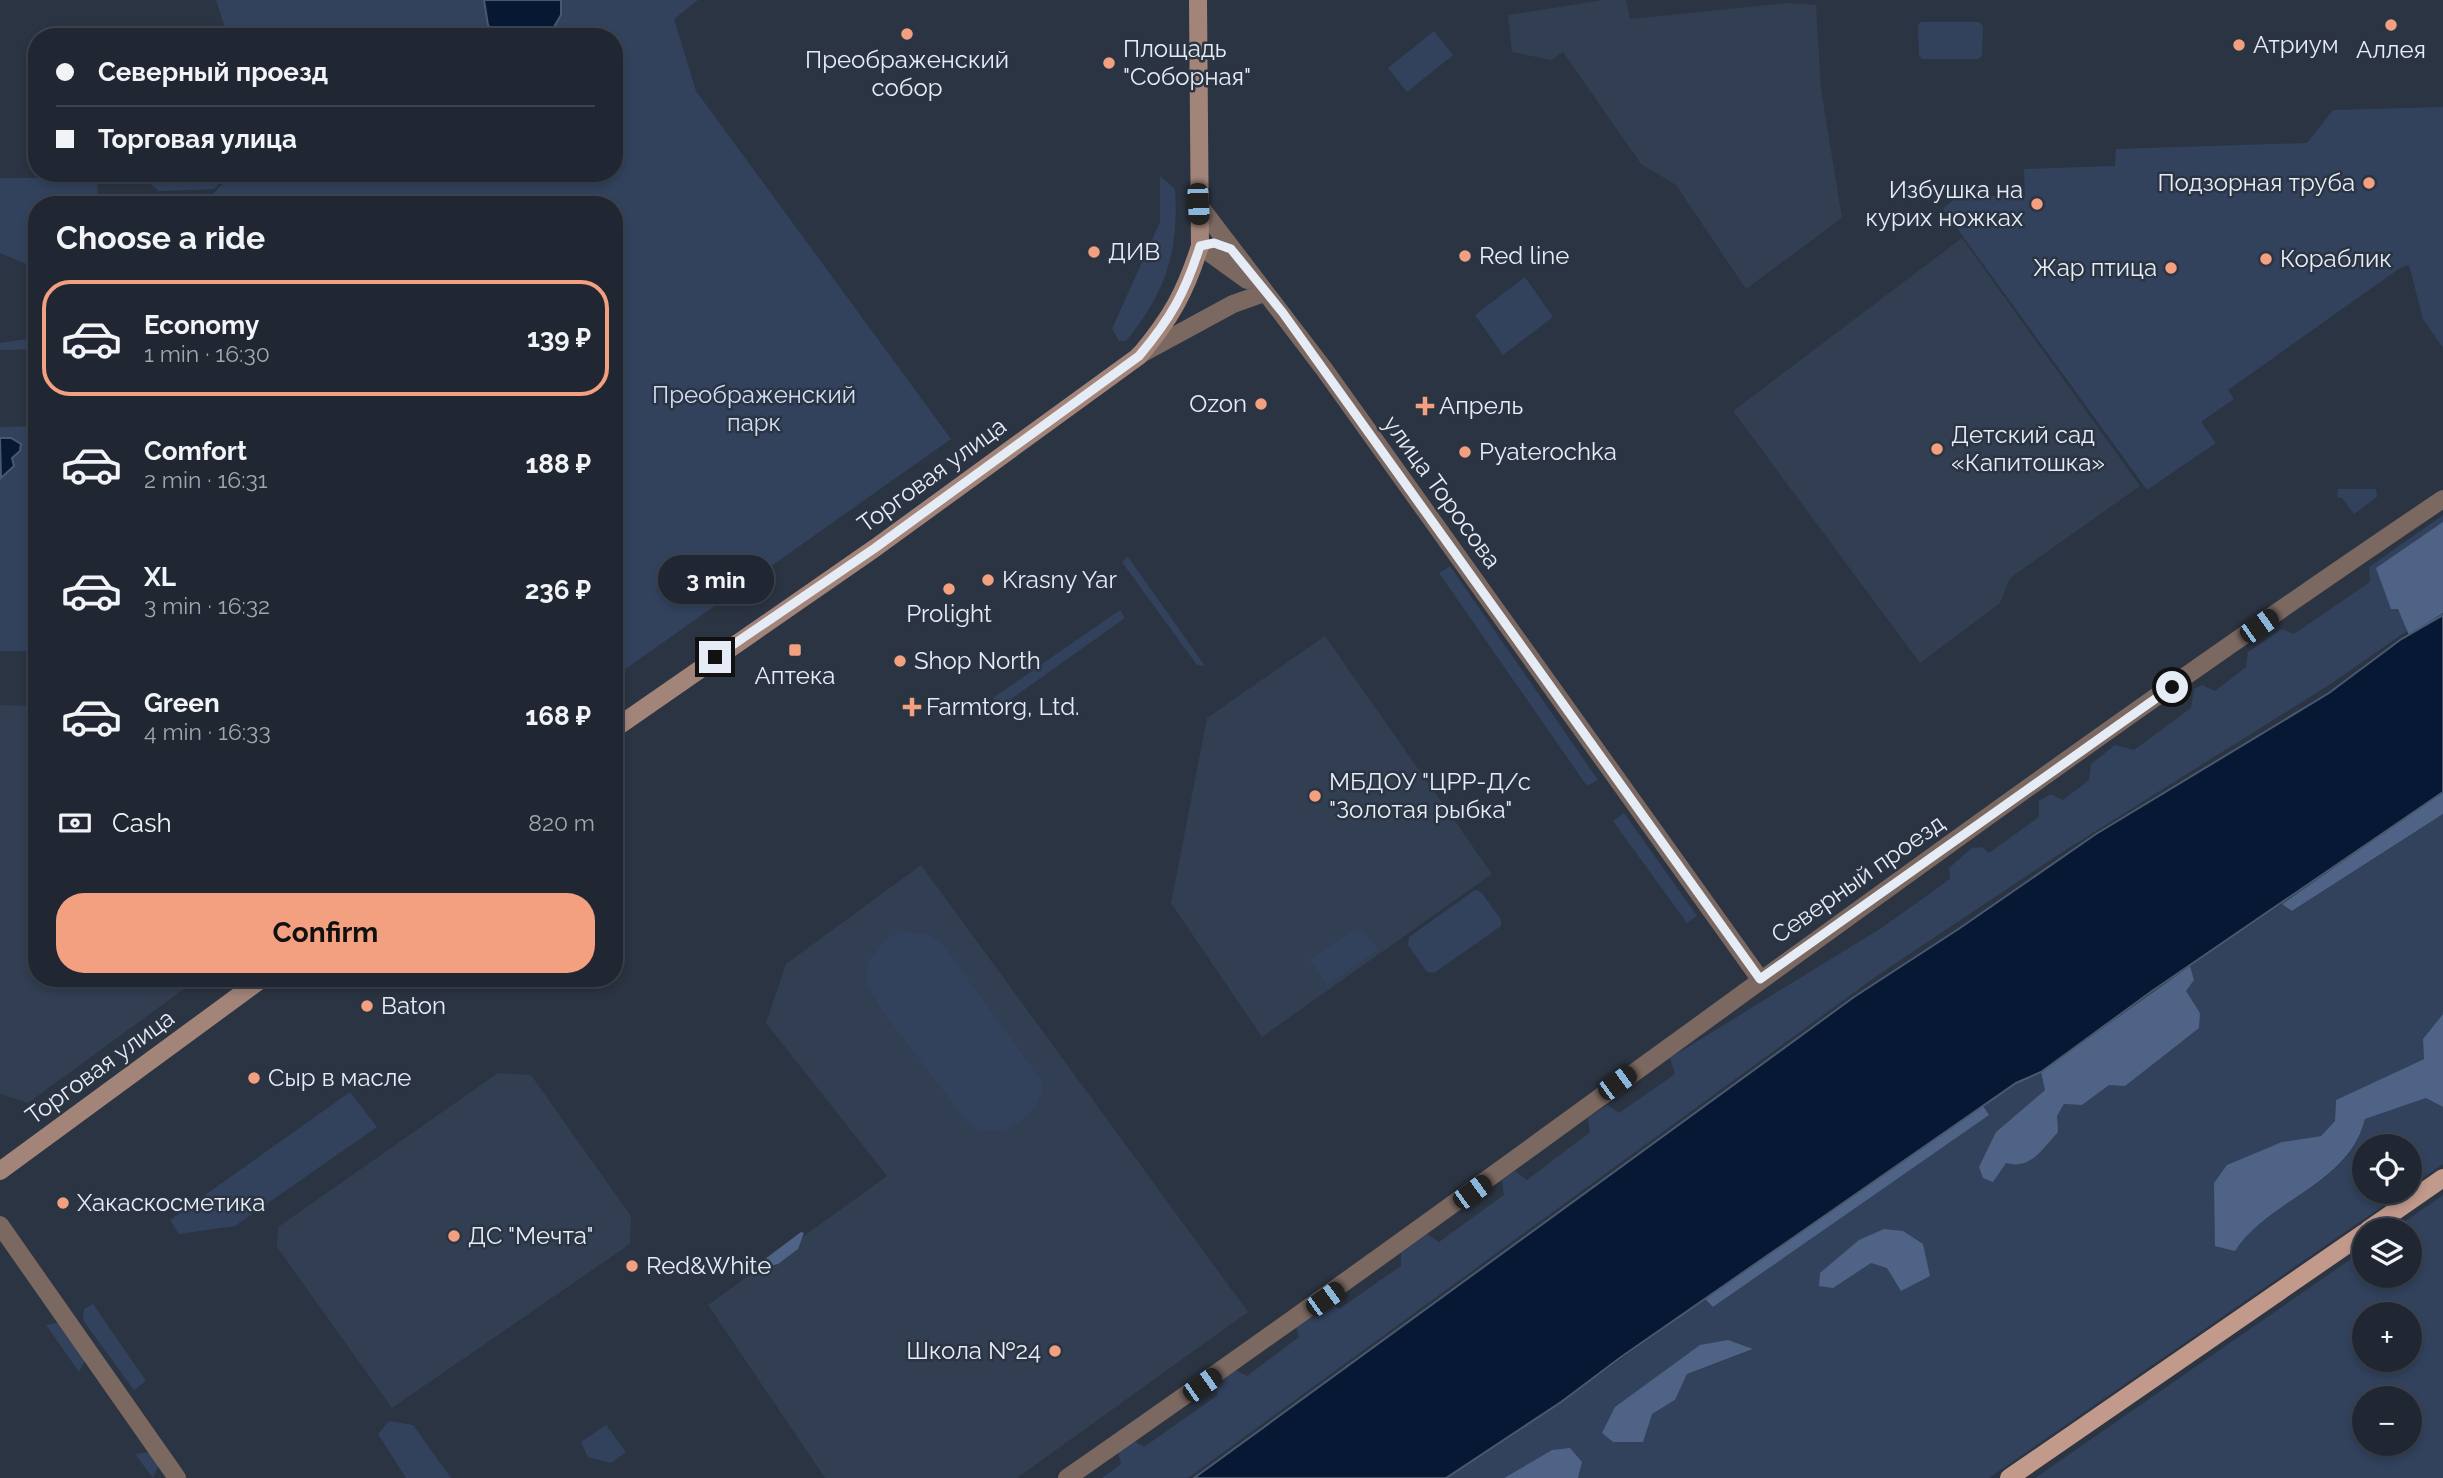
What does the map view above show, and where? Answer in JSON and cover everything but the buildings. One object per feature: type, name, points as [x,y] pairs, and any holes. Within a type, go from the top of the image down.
[{"type":"main road","points":[[2385,1218],[2443,1178]]},
{"type":"main road","points":[[2009,1478],[2352,1241]]},
{"type":"street","points":[[1198,0],[1198,204]]},
{"type":"street","name":"Торговая улица","points":[[623,723],[875,548],[1139,356],[1168,321],[1190,278],[1200,246],[1198,204]]},
{"type":"street","name":"улица Торосова","points":[[1198,204],[1332,380],[1760,979]]},
{"type":"street","points":[[1200,246],[1214,243],[1231,249]]},
{"type":"street","points":[[1200,246],[1264,293]]},
{"type":"street","points":[[1139,356],[1234,304],[1264,293]]},
{"type":"street","name":"Северный проезд","points":[[1067,1478],[1314,1307],[1760,979],[2443,499]]},
{"type":"street","name":"Торговая улица","points":[[0,1171],[251,987]]},
{"type":"street","points":[[0,1225],[177,1478]]},
{"type":"shaded area","points":[[484,0],[561,0],[561,15],[553,28],[490,28]]},
{"type":"shaded area","points":[[1603,0],[1626,0],[1630,19],[1787,3],[1816,5],[1821,89],[1842,218],[1746,289],[1676,185],[1641,164],[1563,52],[1551,60],[1512,52],[1508,15]]},
{"type":"shaded area","name":"Детский сад «Капитошка»","points":[[1962,238],[2140,486],[2010,578],[2000,603],[1920,663],[1733,411]]},
{"type":"shaded area","points":[[0,438],[11,438],[21,444],[20,451],[12,458],[14,466],[1,478]]},
{"type":"shaded area","points":[[2443,522],[2443,613],[2409,635],[2398,609],[2391,609],[2376,568]]},
{"type":"shaded area","points":[[2443,615],[2443,792],[2152,991],[2041,1072],[2016,1083],[1621,1357],[1561,1402],[1446,1478],[1194,1478],[1854,997],[2096,834],[2329,693],[2400,640]]},
{"type":"shaded area","name":"МБДОУ \"ЦРР-Д/с \"Золотая рыбка\"","points":[[1325,636],[1492,874],[1262,1037],[1171,903],[1207,718]]},
{"type":"shaded area","points":[[0,705],[28,706],[28,987],[187,987],[28,1103],[0,1094]]},
{"type":"shaded area","points":[[2443,792],[2443,814],[2292,911],[2282,904]]},
{"type":"shaded area","points":[[921,865],[1248,1312],[1017,1478],[825,1478],[708,1305],[887,1176],[766,1023],[786,964]]},
{"type":"shaded area","points":[[2190,966],[2194,980],[2186,991],[2200,1013],[2199,1028],[2125,1086],[2109,1085],[2082,1105],[2064,1104],[2057,1116],[2058,1132],[2041,1151],[2022,1164],[2006,1163],[1993,1182],[1983,1178],[1979,1167],[1996,1132],[2045,1090],[2041,1072]]},
{"type":"shaded area","points":[[2443,1014],[2443,1107],[2426,1098],[2365,1119],[2359,1134],[2352,1134],[2352,1147],[2343,1160],[2326,1176],[2268,1217],[2235,1251],[2215,1246],[2214,1183],[2227,1165],[2282,1142],[2321,1136],[2335,1121],[2336,1100],[2424,1059],[2423,1039]]},
{"type":"shaded area","name":"ДС \"Мечта\"","points":[[498,1073],[531,1075],[631,1216],[630,1244],[392,1408],[277,1247],[278,1227]]},
{"type":"shaded area","points":[[1983,1106],[1989,1115],[1713,1307],[1705,1299]]},
{"type":"shaded area","points":[[1884,1229],[1903,1231],[1923,1244],[1930,1276],[1901,1291],[1887,1268],[1871,1263],[1833,1288],[1819,1286],[1820,1273],[1859,1240]]},
{"type":"shaded area","points":[[801,1232],[804,1233],[798,1249],[778,1264],[749,1271]]},
{"type":"shaded area","points":[[1728,1340],[1753,1349],[1687,1374],[1675,1400],[1652,1414],[1643,1442],[1613,1442],[1602,1433],[1615,1407],[1700,1345]]},
{"type":"shaded area","points":[[1570,1448],[1582,1462],[1578,1478],[1504,1478],[1552,1450]]},
{"type":"green space","name":"Преображенский парк","points":[[216,0],[698,0],[674,19],[696,91],[951,439],[623,671],[623,196],[211,196],[224,182],[623,182],[623,28],[225,28]]},
{"type":"green space","points":[[1921,22],[1979,22],[1983,26],[1982,56],[1978,59],[1922,59],[1919,55],[1918,25]]},
{"type":"green space","points":[[1434,31],[1453,55],[1407,92],[1388,68]]},
{"type":"green space","points":[[2443,107],[2443,348],[2423,319],[2409,265],[2400,268],[2228,390],[2234,399],[2201,422],[2216,443],[2147,490],[1943,209],[1957,196],[2025,196],[2024,169],[2115,166],[2116,149],[2307,143],[2333,110]]},
{"type":"green space","points":[[1160,176],[1175,189],[1172,252],[1160,288],[1151,305],[1126,341],[1119,341],[1112,329],[1160,222]]},
{"type":"green space","name":"Преображенский парк","points":[[0,178],[28,178],[28,182],[97,182],[98,196],[28,196],[28,265],[0,253]]},
{"type":"green space","points":[[148,182],[221,182],[214,189],[159,191]]},
{"type":"green space","points":[[1525,277],[1553,317],[1503,355],[1475,315]]},
{"type":"green space","name":"Преображенский парк","points":[[28,339],[28,349],[0,350],[0,343]]},
{"type":"green space","points":[[28,426],[28,651],[0,651],[0,427]]},
{"type":"green space","points":[[2338,489],[2376,489],[2377,497],[2354,514],[2342,498],[2337,497]]},
{"type":"green space","points":[[2443,515],[2443,610],[2401,635],[2329,685],[2064,851],[1878,975],[1188,1478],[1102,1478],[1121,1464],[1118,1451],[1134,1441],[1144,1447],[1218,1395],[1215,1381],[1234,1369],[1247,1376],[1299,1337],[1296,1326],[1330,1301],[1339,1309],[1401,1266],[1401,1253],[1427,1234],[1439,1242],[1504,1195],[1502,1180],[1515,1171],[1527,1180],[1590,1132],[1588,1118],[1607,1105],[1619,1113],[1675,1074],[1670,1058],[1883,927],[1950,879],[1949,868],[1972,848],[1982,847],[1989,853],[2039,817],[2039,801],[2051,794],[2063,800],[2089,780],[2091,764],[2115,745],[2134,750],[2191,708],[2194,689],[2202,685],[2215,691],[2246,667],[2248,652],[2282,629],[2294,634],[2370,582],[2369,567]]},
{"type":"green space","points":[[1128,557],[1205,666],[1197,665],[1122,562]]},
{"type":"green space","points":[[1450,566],[1598,780],[1587,786],[1439,573]]},
{"type":"green space","points":[[1120,610],[1125,618],[1000,707],[993,698]]},
{"type":"green space","points":[[1624,813],[1697,916],[1687,923],[1613,821]]},
{"type":"green space","points":[[2443,814],[2443,1014],[2423,1039],[2424,1059],[2336,1100],[2335,1121],[2321,1136],[2282,1142],[2235,1251],[2250,1233],[2268,1218],[2327,1176],[2352,1148],[2352,1204],[2386,1204],[2365,1218],[2352,1218],[2352,1227],[1989,1478],[1578,1478],[1582,1462],[1552,1450],[1504,1478],[1446,1478],[1561,1402],[1705,1299],[1713,1307],[1988,1115],[1983,1106],[2016,1083],[2041,1072],[2045,1090],[1996,1132],[2006,1163],[2057,1116],[2064,1104],[2082,1105],[2200,1013],[2185,991],[2194,980],[2190,966],[2282,904],[2293,911]],"holes":[[[1700,1345],[1752,1350],[1687,1374],[1675,1400],[1652,1414]]]},
{"type":"green space","points":[[1475,890],[1481,892],[1501,920],[1501,926],[1434,973],[1427,972],[1408,945],[1409,937]]},
{"type":"green space","points":[[1355,930],[1366,934],[1378,950],[1327,985],[1310,960]]},
{"type":"green space","points":[[900,931],[928,935],[942,943],[1043,1083],[1041,1093],[1031,1111],[1014,1125],[993,1131],[974,1127],[967,1122],[883,1012],[867,985],[867,962],[887,939]]},
{"type":"green space","points":[[350,1092],[377,1127],[235,1226],[179,1234],[170,1220]]},
{"type":"green space","points":[[2426,1098],[2443,1107],[2443,1164],[2422,1179],[2422,1134],[2360,1134],[2365,1119]]},
{"type":"green space","points":[[2443,1195],[2443,1478],[2035,1478],[2352,1258],[2352,1288],[2422,1288],[2422,1218],[2410,1218]]},
{"type":"green space","points":[[93,1304],[146,1381],[134,1390],[83,1320],[84,1309]]},
{"type":"green space","points":[[61,1322],[86,1359],[79,1372],[46,1325]]},
{"type":"green space","points":[[389,1421],[413,1425],[451,1478],[406,1478],[378,1434]]},
{"type":"green space","points":[[606,1425],[626,1452],[611,1463],[588,1457],[581,1442]]},
{"type":"green space","points":[[152,1452],[160,1463],[153,1478],[135,1454]]},
{"type":"place","name":"Аллея","points":[[2391,25]]},
{"type":"place","name":"Преображенский собор","points":[[907,34]]},
{"type":"place","name":"Атриум","points":[[2239,45]]},
{"type":"place","name":"Площадь \"Соборная\"","points":[[1109,63]]},
{"type":"place","name":"Подзорная труба","points":[[2369,183]]},
{"type":"place","name":"Избушка на курих ножках","points":[[2037,204]]},
{"type":"place","name":"ДИВ","points":[[1094,252]]},
{"type":"place","name":"Red line","points":[[1465,256]]},
{"type":"place","name":"Кораблик","points":[[2266,259]]},
{"type":"place","name":"Жар птица","points":[[2171,268]]},
{"type":"place","name":"Ozon","points":[[1261,404]]},
{"type":"place","name":"Апрель","points":[[1425,406]]},
{"type":"place","name":"Детский сад «Капитошка»","points":[[1937,449]]},
{"type":"place","name":"Pyaterochka","points":[[1465,452]]},
{"type":"place","name":"Krasny Yar","points":[[988,580]]},
{"type":"place","name":"Prolight","points":[[949,589]]},
{"type":"place","name":"Аптека","points":[[795,650]]},
{"type":"place","name":"Shop North","points":[[900,661]]},
{"type":"place","name":"Farmtorg, Ltd.","points":[[912,707]]},
{"type":"place","name":"МБДОУ \"ЦРР-Д/с \"Золотая рыбка\"","points":[[1315,796]]},
{"type":"place","name":"Baton","points":[[367,1006]]},
{"type":"place","name":"Сыр в масле","points":[[254,1078]]},
{"type":"place","name":"Хакаскосметика","points":[[63,1203]]},
{"type":"place","name":"ДС \"Мечта\"","points":[[454,1236]]},
{"type":"place","name":"Red&White","points":[[632,1266]]},
{"type":"place","name":"Школа №24","points":[[1055,1351]]},
{"type":"route","points":[[715,657],[875,548],[1139,356],[1168,321],[1190,278],[1200,246],[1214,243],[1231,249],[1264,293],[1283,313],[1760,979],[2172,687]]}]
